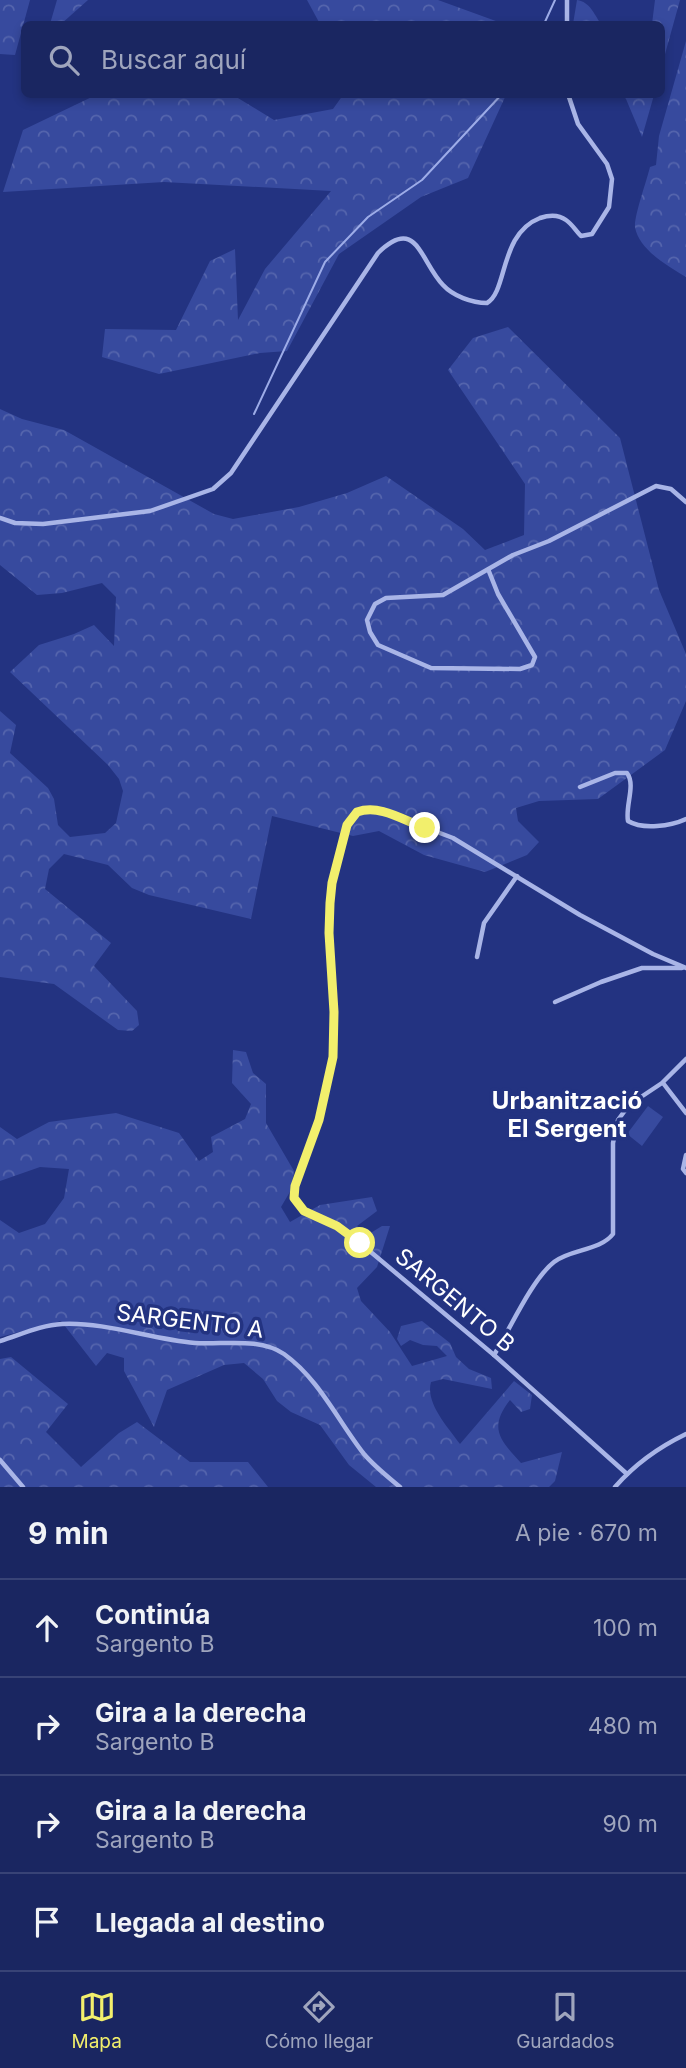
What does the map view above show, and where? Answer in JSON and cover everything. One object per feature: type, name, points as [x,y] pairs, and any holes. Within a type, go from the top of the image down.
[{"type":"street","points":[[567,0],[567,21]]},
{"type":"street","points":[[0,518],[15,523],[43,524],[150,511],[219,486],[231,473],[378,253],[396,238],[402,237],[412,242],[447,289],[467,299],[487,303],[495,296],[513,243],[534,220],[559,216],[566,219],[581,236],[592,234],[609,207],[612,179],[607,164],[578,124],[569,98]]},
{"type":"street","points":[[488,569],[498,594],[535,657],[532,664],[520,669],[430,668],[378,645],[370,632],[367,620],[375,604],[386,598],[443,595],[488,569],[513,555],[597,518],[656,486],[671,489],[686,502]]},
{"type":"street","points":[[580,787],[615,773],[627,773],[631,779],[628,821],[636,825],[669,825],[686,819]]},
{"type":"street","name":"SARGENTO B","points":[[627,1474],[494,1355],[345,1232],[304,1211],[296,1203],[294,1191],[319,1120],[333,1057],[330,903],[336,865],[347,825],[353,815],[368,809],[391,814],[453,838],[580,915],[663,959],[686,968]]},
{"type":"street","points":[[477,957],[484,923],[517,876]]},
{"type":"street","points":[[555,1002],[642,968],[686,968]]},
{"type":"street","points":[[494,1355],[535,1285],[550,1265],[560,1257],[607,1240],[613,1234],[613,1143],[616,1126],[629,1105],[662,1083],[686,1059]]},
{"type":"street","points":[[662,1083],[686,1113]]},
{"type":"street","points":[[686,1155],[683,1169],[686,1173]]},
{"type":"street","name":"SARGENTO A","points":[[0,1341],[65,1324],[137,1332],[195,1343],[255,1344],[276,1350],[301,1369],[315,1384],[366,1456],[400,1487]]},
{"type":"street","points":[[615,1487],[627,1474],[667,1444],[686,1434]]},
{"type":"street","points":[[0,1460],[23,1487]]},
{"type":"green space","points":[[0,0],[30,0],[24,21],[21,21],[15,55],[0,54]]},
{"type":"green space","points":[[57,0],[88,0],[64,21],[51,21]]},
{"type":"green space","points":[[307,0],[438,0],[496,21],[318,21]]},
{"type":"green space","points":[[577,0],[588,6],[599,21],[574,21]]},
{"type":"green space","points":[[655,0],[680,0],[665,54],[665,21],[652,21]]},
{"type":"green space","points":[[686,41],[686,277],[648,250],[638,235],[635,222],[650,167],[656,165],[659,136]]},
{"type":"green space","points":[[90,98],[238,98],[274,120],[333,109],[341,98],[505,98],[468,178],[421,197],[339,254],[287,351],[260,353],[159,374],[102,357],[105,329],[176,330],[210,261],[235,249],[238,320],[265,269],[331,191],[164,182],[3,192],[23,130]]},
{"type":"green space","points":[[653,98],[642,137],[626,99]]},
{"type":"green space","points":[[508,327],[620,438],[659,590],[686,654],[686,701],[665,750],[598,799],[539,801],[516,808],[518,821],[539,842],[527,855],[485,872],[424,855],[379,831],[353,836],[272,816],[251,919],[149,895],[132,888],[108,865],[64,854],[49,869],[45,889],[111,943],[94,966],[137,1011],[139,1025],[132,1031],[118,1030],[54,984],[0,977],[0,711],[16,725],[10,753],[48,788],[54,799],[58,825],[70,837],[105,833],[116,823],[123,791],[119,779],[108,765],[10,672],[39,645],[94,625],[114,646],[116,597],[102,583],[62,593],[37,595],[0,565],[0,409],[22,419],[64,430],[214,514],[233,519],[299,507],[347,493],[386,476],[463,529],[485,550],[524,535],[525,484],[448,370],[473,338]]},
{"type":"green space","points":[[233,1050],[246,1052],[253,1073],[266,1084],[266,1123],[294,1171],[291,1190],[281,1207],[290,1222],[320,1205],[372,1197],[377,1211],[357,1226],[369,1234],[382,1226],[390,1226],[377,1267],[357,1288],[361,1301],[390,1332],[412,1366],[447,1356],[437,1346],[410,1340],[401,1346],[397,1339],[401,1326],[422,1321],[450,1343],[456,1357],[469,1369],[491,1378],[492,1389],[443,1379],[431,1382],[434,1406],[460,1444],[514,1381],[532,1395],[530,1409],[521,1412],[510,1400],[499,1418],[499,1433],[521,1463],[562,1452],[555,1481],[549,1487],[376,1487],[349,1465],[320,1425],[291,1412],[277,1401],[263,1379],[244,1363],[224,1365],[167,1390],[154,1427],[124,1371],[124,1358],[107,1353],[96,1366],[61,1321],[0,1337],[0,1220],[19,1233],[45,1224],[64,1198],[69,1169],[40,1167],[0,1181],[0,1127],[17,1139],[49,1122],[116,1113],[179,1133],[199,1161],[213,1152],[211,1137],[245,1119],[251,1104],[232,1083]]},
{"type":"green space","points":[[648,1106],[663,1117],[642,1146],[627,1134]]},
{"type":"green space","points":[[11,1357],[68,1404],[46,1432],[81,1467],[119,1433],[137,1422],[190,1462],[248,1462],[268,1487],[0,1487],[0,1359]]},
{"type":"waterway","points":[[545,21],[555,0]]},
{"type":"waterway","points":[[254,414],[325,262],[368,217],[422,180],[498,98]]},
{"type":"district","name":"Urbanització El Sergent","points":[[567,1115]]},
{"type":"route","points":[[360,1243],[337,1226],[304,1211],[294,1198],[295,1186],[319,1120],[335,1041],[329,933],[332,883],[347,825],[357,812],[368,809],[382,811],[425,828]]}]
